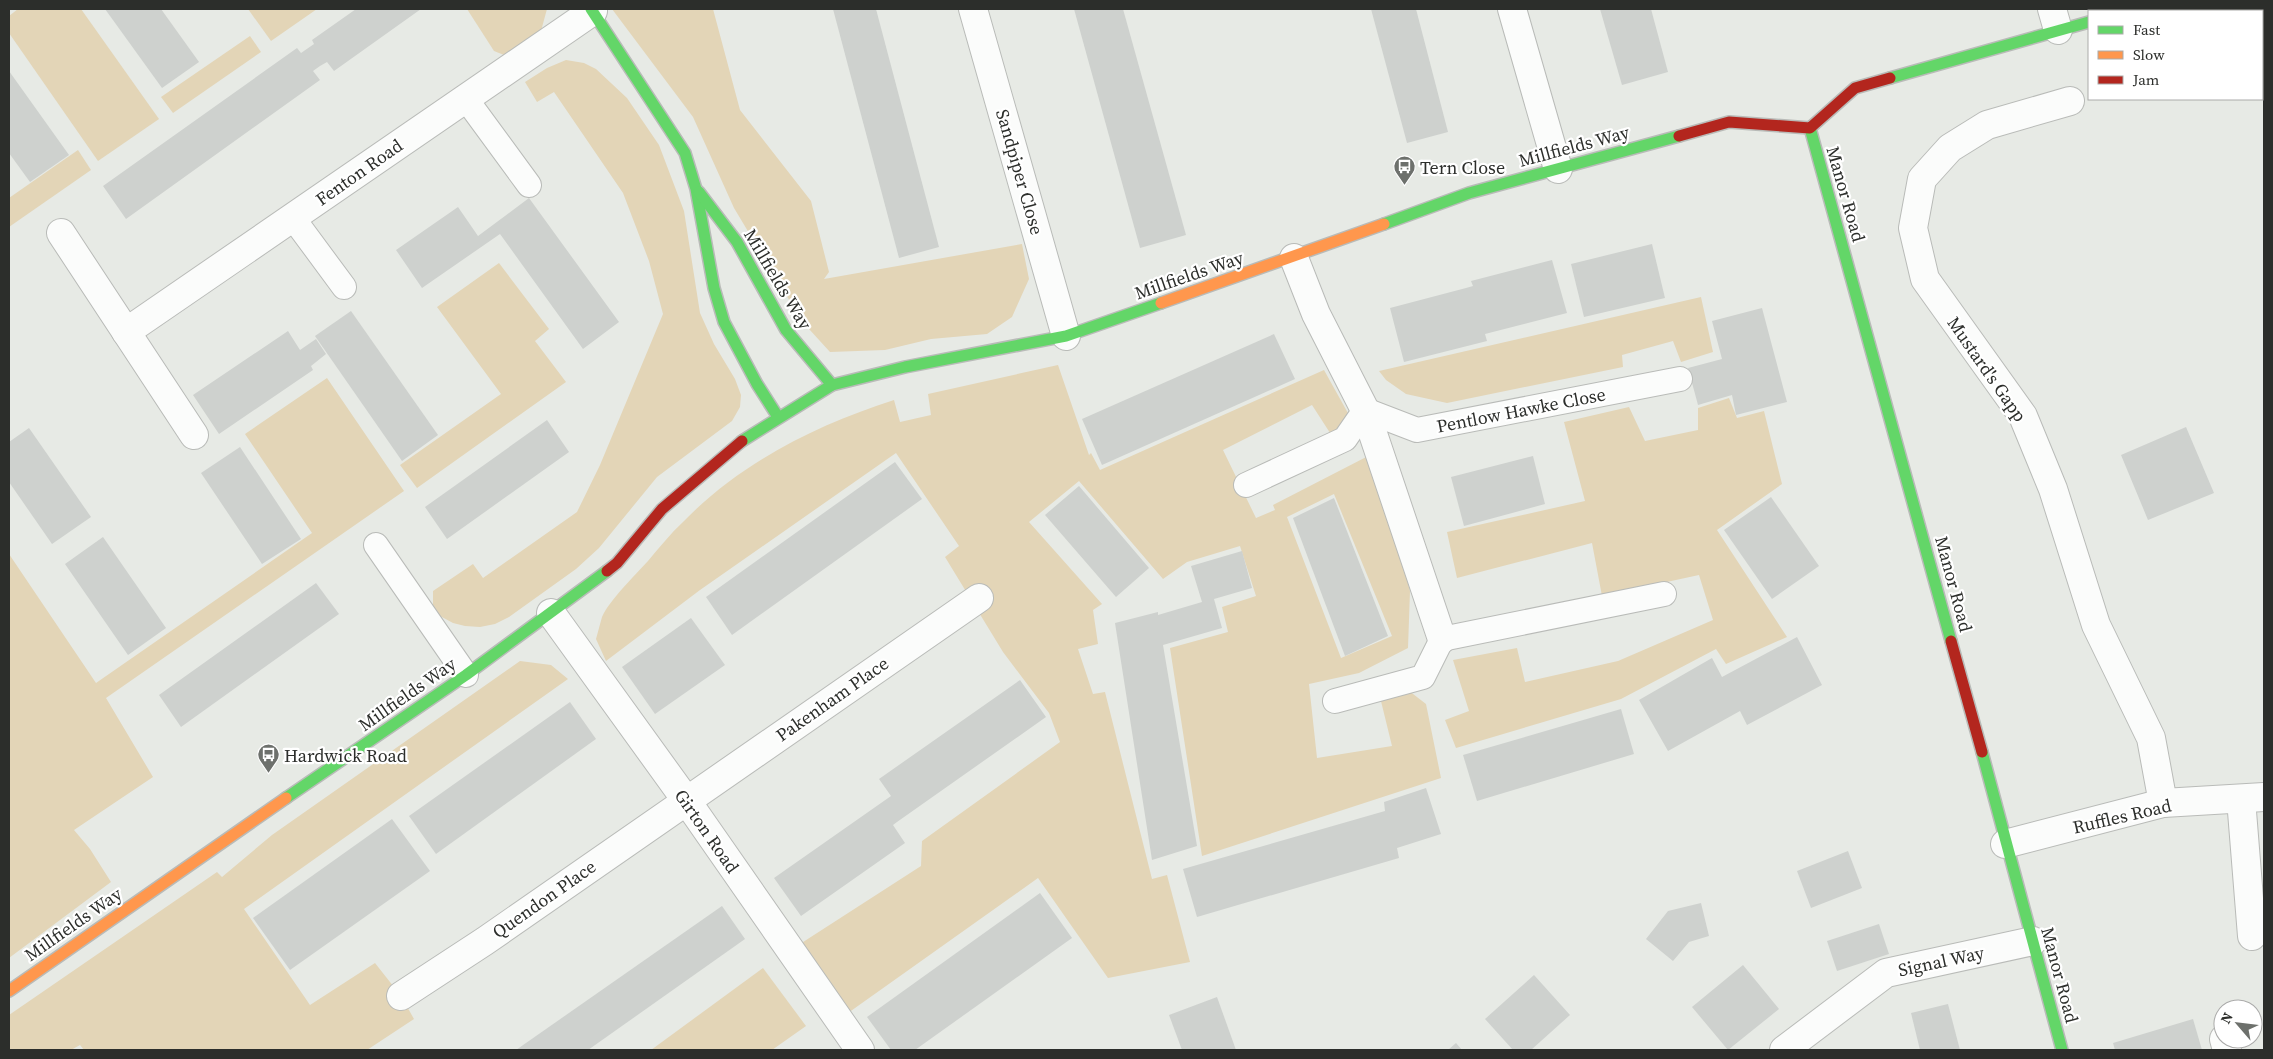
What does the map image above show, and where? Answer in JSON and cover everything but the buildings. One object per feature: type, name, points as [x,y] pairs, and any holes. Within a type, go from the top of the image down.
[{"type":"street","name":"Sandpiper Close","points":[[973,9],[1066,336]]},
{"type":"street","points":[[1512,9],[1558,169]]},
{"type":"street","name":"Millfields Way","points":[[592,10],[685,154],[696,189],[714,288],[724,322],[757,384],[778,416]]},
{"type":"street","name":"Fenton Road","points":[[126,332],[592,10]]},
{"type":"street","points":[[1810,128],[1856,88],[2055,19],[2088,22]]},
{"type":"street","name":"Mustard's Gapp","points":[[2070,101],[1986,125],[1950,148],[1922,179],[1913,228],[1925,279],[2023,416],[2053,489],[2096,625],[2151,738],[2163,804]]},
{"type":"street","name":"Millfields Way","points":[[9,991],[172,876],[466,675],[551,613],[617,563],[662,509],[727,453],[778,416],[832,385],[905,367],[1066,336],[1294,258],[1470,193],[1730,122],[1810,128]]},
{"type":"street","name":"Manor Road","points":[[1810,128],[1913,499],[2062,1050]]},
{"type":"street","name":"Millfields Way","points":[[696,189],[737,242],[786,330],[832,385]]},
{"type":"street","points":[[61,233],[194,435]]},
{"type":"street","points":[[1294,258],[1316,314],[1365,410],[1442,640]]},
{"type":"street","name":"Pakenham Place","points":[[686,800],[979,598]]},
{"type":"street","name":"Girton Road","points":[[551,613],[686,800],[860,1050]]},
{"type":"street","name":"Ruffles Road","points":[[2005,844],[2163,804],[2252,798],[2252,936]]},
{"type":"street","name":"Quendon Place","points":[[401,996],[485,941],[686,800]]},
{"type":"street","name":"Signal Way","points":[[1784,1050],[1886,973],[2033,941]]},
{"type":"lane","points":[[466,98],[529,185]]},
{"type":"lane","points":[[293,218],[344,287]]},
{"type":"lane","name":"Pentlow Hawke Close","points":[[1365,410],[1417,430],[1680,379]]},
{"type":"lane","points":[[1246,485],[1345,439],[1365,410]]},
{"type":"lane","points":[[376,545],[466,675]]},
{"type":"lane","points":[[1335,701],[1423,677],[1442,640],[1664,594]]},
{"type":"shaded area","points":[[18,9],[81,9],[159,119],[98,161],[9,33],[9,16]]},
{"type":"shaded area","points":[[248,9],[317,9],[271,41]]},
{"type":"shaded area","points":[[467,9],[547,9],[541,31],[509,57],[494,51]]},
{"type":"shaded area","points":[[612,9],[713,9],[740,110],[811,201],[829,272],[824,279],[1022,244],[1029,279],[1012,317],[987,334],[931,339],[885,350],[830,352],[797,313],[734,208],[693,117]]},
{"type":"shaded area","points":[[250,36],[261,52],[173,113],[161,97]]},
{"type":"shaded area","points":[[566,60],[584,63],[596,69],[627,98],[659,145],[684,211],[700,313],[714,344],[735,379],[741,395],[740,407],[732,421],[657,477],[599,548],[576,569],[509,617],[495,624],[480,627],[465,626],[453,623],[440,616],[433,605],[433,591],[473,564],[483,578],[577,512],[600,465],[663,314],[649,261],[623,193],[554,92],[537,102],[525,82],[547,68]]},
{"type":"shaded area","points":[[78,150],[91,170],[9,227],[9,198]]},
{"type":"shaded area","points":[[499,263],[549,329],[535,341],[566,382],[417,488],[400,465],[501,394],[437,307]]},
{"type":"shaded area","points":[[1701,297],[1713,352],[1681,362],[1673,341],[1622,355],[1623,367],[1447,403],[1406,394],[1386,380],[1379,371]]},
{"type":"shaded area","points":[[1058,365],[1089,455],[1091,453],[1100,470],[1324,370],[1349,415],[1332,436],[1312,405],[1223,450],[1256,518],[1275,510],[1273,505],[1374,453],[1410,591],[1408,648],[1359,673],[1309,684],[1317,758],[1392,746],[1379,693],[1404,687],[1426,704],[1441,778],[1202,856],[1170,648],[1228,632],[1222,607],[1256,596],[1240,546],[1187,562],[1163,579],[1079,481],[1029,522],[1102,604],[1093,610],[1098,644],[1078,649],[1093,694],[1105,692],[1152,879],[1167,875],[1190,962],[1108,978],[1038,878],[848,1013],[800,944],[921,866],[922,841],[1060,742],[1049,713],[1003,652],[945,557],[959,546],[896,453],[700,590],[606,661],[596,639],[602,617],[616,596],[678,527],[705,501],[729,482],[754,464],[808,434],[836,421],[894,400],[900,422],[931,415],[928,394]],"holes":[[[1334,494],[1392,636],[1341,658],[1287,517]]]},
{"type":"shaded area","points":[[327,378],[404,491],[106,698],[153,777],[74,830],[90,849],[111,882],[9,958],[9,554],[96,683],[312,533],[245,434]]},
{"type":"shaded area","points":[[1729,398],[1737,418],[1764,411],[1782,484],[1717,530],[1787,637],[1726,664],[1716,649],[1621,699],[1456,748],[1445,720],[1469,711],[1453,660],[1517,648],[1525,682],[1618,661],[1713,620],[1699,575],[1602,596],[1592,543],[1457,578],[1447,532],[1585,501],[1564,422],[1629,407],[1645,441],[1698,430],[1698,408]]},
{"type":"shaded area","points":[[520,661],[551,665],[568,679],[244,909],[310,1005],[375,963],[401,996],[414,1019],[367,1050],[84,1050],[80,1045],[71,1050],[9,1050],[9,1015],[217,872],[222,877],[272,835]]},
{"type":"shaded area","points":[[763,968],[806,1026],[772,1050],[651,1050]]},
{"type":"traffic: fast","points":[[591,9],[685,153],[696,189],[714,288],[724,322],[757,384],[778,417]]},
{"type":"traffic: fast","points":[[1890,78],[2088,22]]},
{"type":"traffic: fast","points":[[1810,128],[1951,641]]},
{"type":"traffic: fast","points":[[1384,224],[1469,193],[1679,136]]},
{"type":"traffic: fast","points":[[699,192],[737,242],[786,330],[832,385]]},
{"type":"traffic: fast","points":[[742,441],[832,385],[905,367],[1066,336],[1161,303]]},
{"type":"traffic: fast","points":[[286,798],[466,675],[607,571]]},
{"type":"traffic: fast","points":[[1982,752],[2062,1050]]},
{"type":"traffic: slow","points":[[1161,303],[1384,224]]},
{"type":"traffic: slow","points":[[9,991],[286,798]]},
{"type":"traffic: jam","points":[[2136,10],[2141,9]]},
{"type":"traffic: jam","points":[[1679,136],[1729,122],[1810,128],[1855,88],[1890,78]]},
{"type":"traffic: jam","points":[[607,571],[617,563],[662,509],[742,441]]},
{"type":"traffic: jam","points":[[1951,641],[1982,752]]},
{"type":"place","name":"Tern Close","points":[[1404,186]]},
{"type":"place","name":"Hardwick Road","points":[[268,774]]}]
